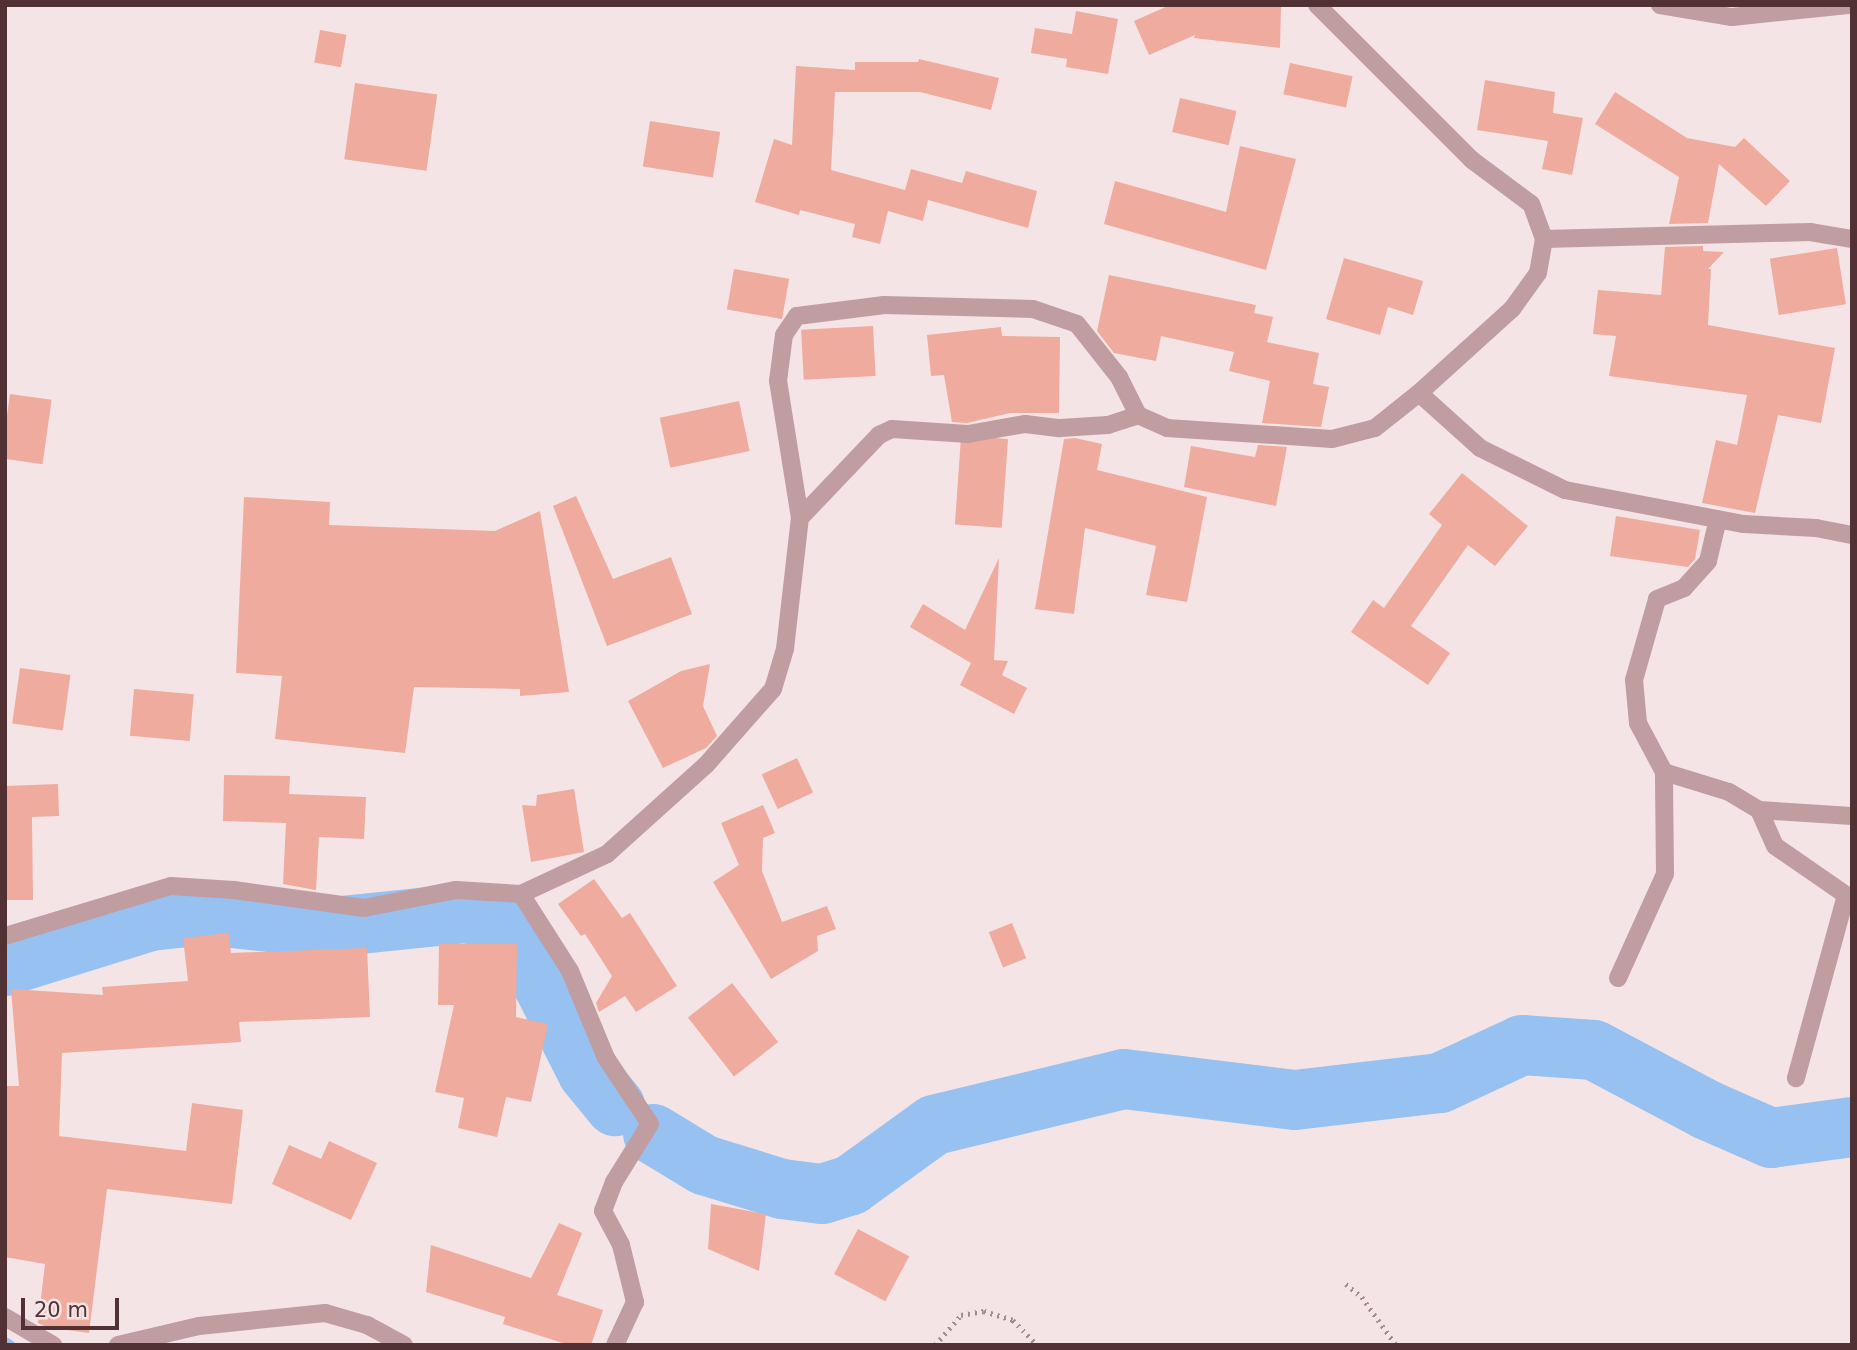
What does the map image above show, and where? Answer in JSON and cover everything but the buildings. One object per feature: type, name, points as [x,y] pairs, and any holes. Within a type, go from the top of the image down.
[{"type":"street","points":[[5,936],[171,886],[234,890],[364,908],[456,890],[521,894],[607,854],[706,765],[773,690],[785,649],[800,519],[778,381],[784,335],[797,316],[884,305],[1033,309],[1077,324],[1119,377],[1138,415],[1167,428],[1332,439],[1375,428],[1419,393],[1512,309],[1538,273],[1544,239],[1531,204],[1472,160],[1317,5]]},
{"type":"street","points":[[1660,5],[1732,17],[1848,5]]},
{"type":"street","points":[[1544,239],[1810,232],[1852,239]]},
{"type":"street","points":[[1419,393],[1480,448],[1565,490],[1718,519],[1852,535]]},
{"type":"street","points":[[800,519],[879,435],[892,429],[968,434],[1025,424],[1060,428],[1108,425],[1138,415]]},
{"type":"street","points":[[1618,978],[1665,874],[1664,772],[1638,723],[1634,680],[1657,599],[1684,588],[1708,561],[1718,519]]},
{"type":"street","points":[[1664,772],[1729,792],[1759,810],[1852,816]]},
{"type":"street","points":[[1759,810],[1775,846],[1846,895],[1796,1078]]},
{"type":"street","points":[[521,894],[570,971],[606,1058],[650,1124],[614,1182],[603,1211],[621,1245],[635,1302],[615,1345]]},
{"type":"street","points":[[118,1345],[198,1326],[325,1313],[367,1325],[404,1345]]},
{"type":"street","points":[[5,1317],[52,1345]]},
{"type":"path","points":[[1346,1284],[1362,1297],[1396,1345]]},
{"type":"path","points":[[935,1345],[961,1315],[984,1311],[1013,1320],[1037,1345]]},
{"type":"waterway","points":[[5,966],[150,921],[205,915],[322,928],[467,913],[500,922],[525,949],[588,1073],[615,1106]]},
{"type":"waterway","points":[[653,1134],[704,1165],[782,1189],[822,1194],[851,1185],[934,1125],[1124,1079],[1295,1100],[1440,1083],[1522,1045],[1594,1050],[1707,1110],[1771,1138],[1852,1127]]},
{"type":"waterway","points":[[5,1342],[10,1345]]}]
